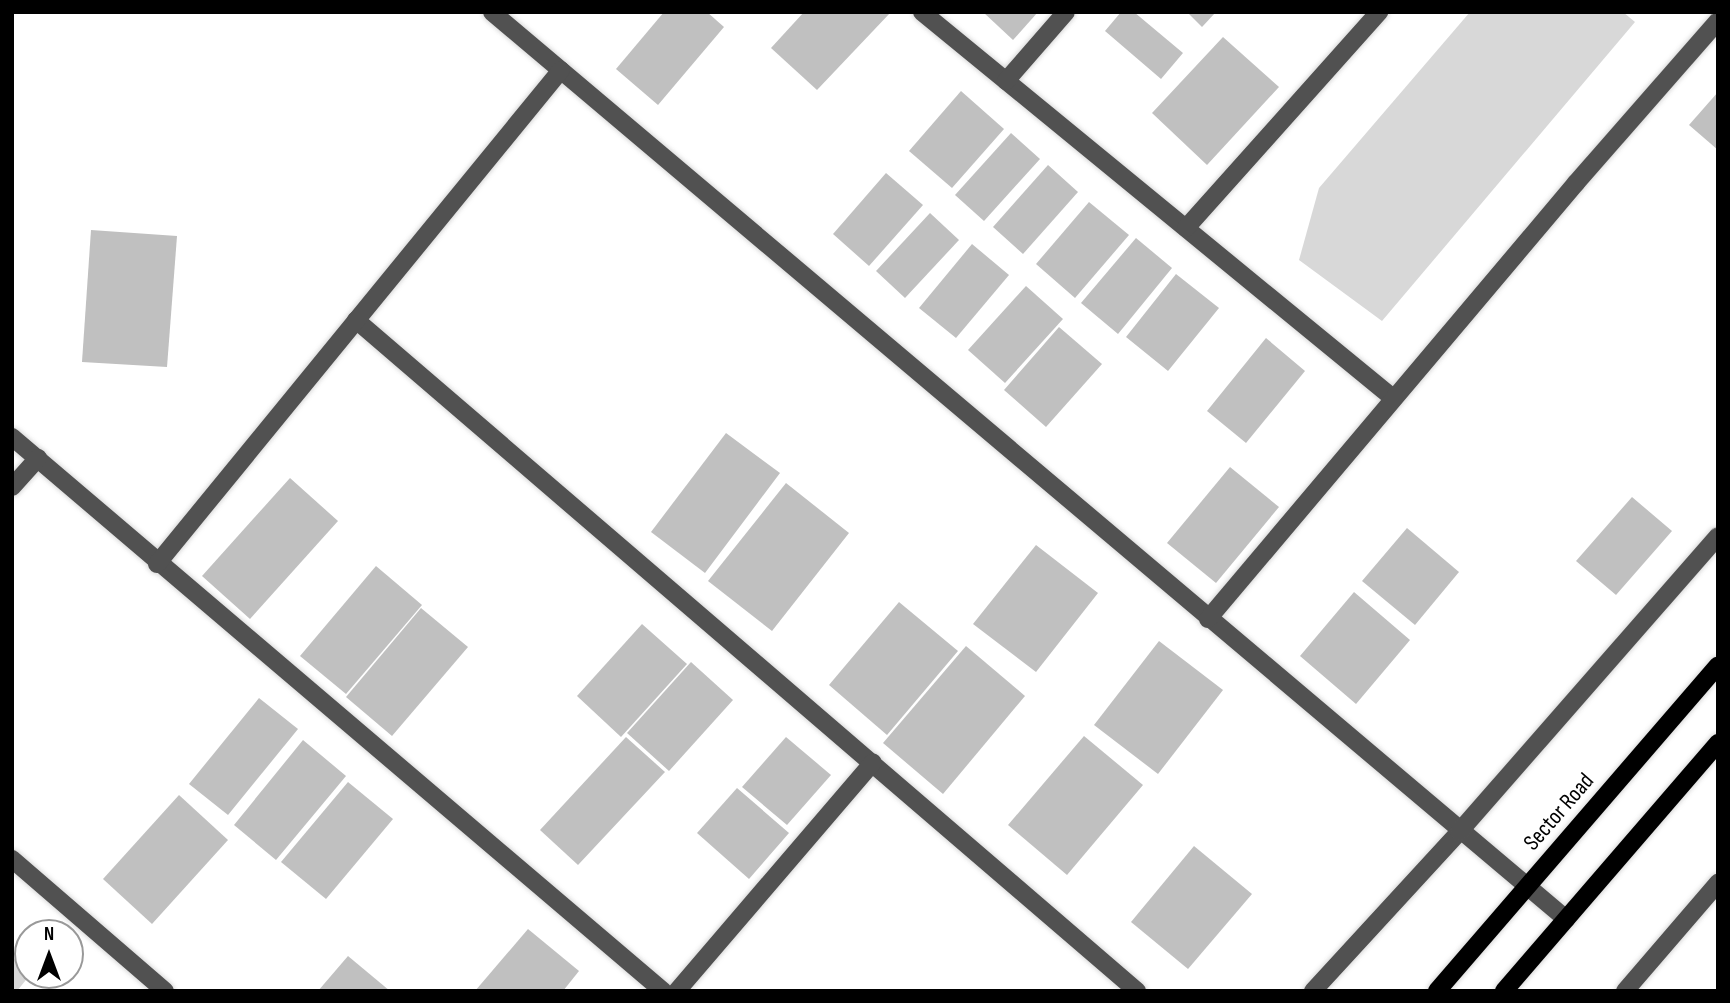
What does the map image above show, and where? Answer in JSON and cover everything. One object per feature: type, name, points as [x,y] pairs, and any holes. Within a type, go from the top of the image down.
[{"type":"main road","name":"Sector Road","points":[[1437,991],[1718,665]]},
{"type":"main road","points":[[1504,991],[1718,743]]},
{"type":"street","points":[[492,12],[1459,832],[1566,919]]},
{"type":"street","points":[[922,12],[1393,398]]},
{"type":"street","points":[[1006,81],[1066,12]]},
{"type":"street","points":[[1186,228],[1379,12]]},
{"type":"street","points":[[1208,619],[1393,398],[1718,21]]},
{"type":"street","points":[[158,564],[561,70]]},
{"type":"street","points":[[356,320],[1137,991]]},
{"type":"street","points":[[12,437],[663,991]]},
{"type":"street","points":[[12,487],[38,458]]},
{"type":"street","points":[[1313,991],[1459,832],[1718,537]]},
{"type":"street","points":[[677,991],[873,762]]},
{"type":"street","points":[[12,859],[165,991]]},
{"type":"street","points":[[1625,991],[1718,883]]},
{"type":"shaded area","points":[[1470,12],[1623,12],[1635,22],[1382,321],[1299,260],[1319,188]]},
{"type":"shaded area","points":[[12,956],[14,989],[19,989],[12,991]]},
{"type":"building","points":[[664,12],[707,12],[724,27],[658,105],[616,69]]},
{"type":"building","points":[[804,12],[891,12],[817,90],[771,48]]},
{"type":"building","points":[[983,12],[1038,12],[1013,40]]},
{"type":"building","points":[[1121,12],[1134,12],[1183,53],[1161,79],[1105,31]]},
{"type":"building","points":[[1187,12],[1216,12],[1202,27]]},
{"type":"building","points":[[1223,37],[1279,87],[1207,165],[1152,113]]},
{"type":"building","points":[[961,91],[1004,129],[952,188],[909,151]]},
{"type":"building","points":[[1718,92],[1718,150],[1689,125]]},
{"type":"building","points":[[1011,133],[1040,159],[984,221],[955,195]]},
{"type":"building","points":[[1048,165],[1078,192],[1023,254],[993,227]]},
{"type":"building","points":[[886,173],[923,205],[869,266],[833,234]]},
{"type":"building","points":[[1089,202],[1129,235],[1075,298],[1036,264]]},
{"type":"building","points":[[930,213],[959,240],[905,298],[876,271]]},
{"type":"building","points":[[91,230],[177,236],[167,367],[82,362]]},
{"type":"building","points":[[1136,238],[1172,268],[1118,334],[1081,303]]},
{"type":"building","points":[[972,244],[1009,275],[956,338],[919,308]]},
{"type":"building","points":[[1176,274],[1219,308],[1168,371],[1126,337]]},
{"type":"building","points":[[1026,286],[1063,319],[1005,383],[968,350]]},
{"type":"building","points":[[1059,327],[1102,364],[1046,427],[1004,390]]},
{"type":"building","points":[[1266,338],[1305,371],[1246,443],[1207,411]]},
{"type":"building","points":[[726,433],[780,473],[705,573],[651,532]]},
{"type":"building","points":[[1230,467],[1279,507],[1216,583],[1167,543]]},
{"type":"building","points":[[290,478],[338,521],[250,619],[202,576]]},
{"type":"building","points":[[786,483],[849,533],[772,631],[708,581]]},
{"type":"building","points":[[1632,497],[1672,531],[1616,595],[1576,561]]},
{"type":"building","points":[[1407,528],[1459,572],[1415,625],[1362,581]]},
{"type":"building","points":[[1036,545],[1098,593],[1036,672],[973,624]]},
{"type":"building","points":[[376,566],[422,605],[346,694],[300,656]]},
{"type":"building","points":[[1354,592],[1410,640],[1356,704],[1300,656]]},
{"type":"building","points":[[899,602],[958,651],[887,735],[829,685]]},
{"type":"building","points":[[421,608],[468,647],[392,736],[346,697]]},
{"type":"building","points":[[642,624],[687,664],[621,737],[577,696]]},
{"type":"building","points":[[1159,641],[1223,690],[1158,774],[1094,725]]},
{"type":"building","points":[[966,646],[1025,696],[943,794],[883,743]]},
{"type":"building","points":[[691,662],[733,700],[669,771],[627,733]]},
{"type":"building","points":[[259,698],[298,729],[228,815],[189,784]]},
{"type":"building","points":[[1084,736],[1143,785],[1067,875],[1008,825]]},
{"type":"building","points":[[626,737],[665,772],[578,865],[540,830]]},
{"type":"building","points":[[786,737],[831,775],[787,825],[742,787]]},
{"type":"building","points":[[303,740],[346,776],[276,860],[234,825]]},
{"type":"building","points":[[348,782],[393,819],[326,899],[281,862]]},
{"type":"building","points":[[737,788],[789,833],[749,879],[697,833]]},
{"type":"building","points":[[179,795],[228,840],[152,924],[103,879]]},
{"type":"building","points":[[1194,846],[1252,894],[1188,969],[1131,922]]},
{"type":"building","points":[[528,929],[579,971],[563,991],[475,991]]},
{"type":"building","points":[[348,956],[390,991],[318,991]]}]
